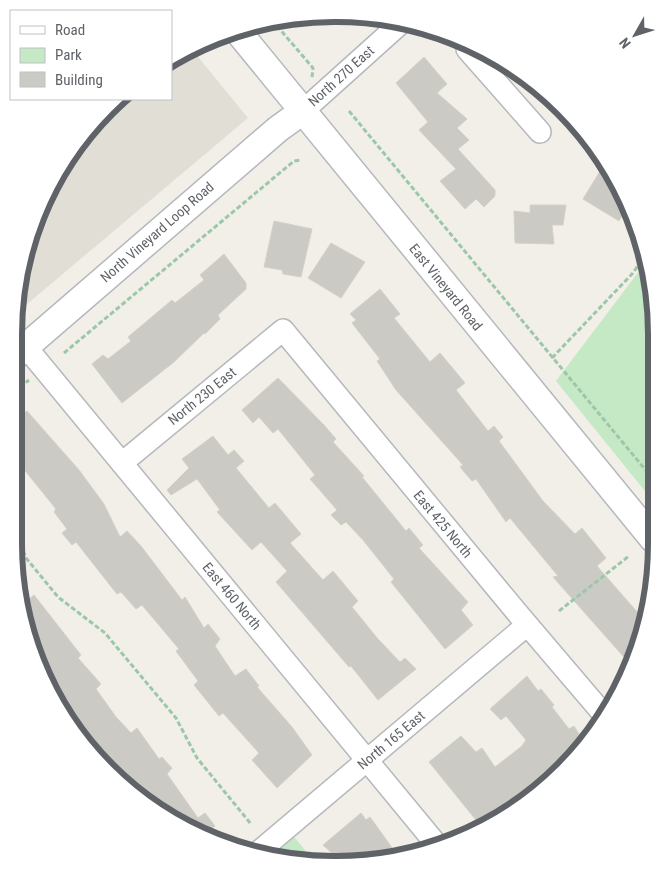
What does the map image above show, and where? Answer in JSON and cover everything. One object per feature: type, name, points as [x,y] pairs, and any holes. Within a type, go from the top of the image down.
[{"type":"street","name":"North 270 East","points":[[303,111],[395,29]]},
{"type":"street","name":"East Vineyard Road","points":[[242,37],[648,532]]},
{"type":"street","points":[[472,54],[540,132]]},
{"type":"street","name":"North Vineyard Loop Road","points":[[22,342],[270,135],[303,111]]},
{"type":"street","name":"North 230 East","points":[[122,462],[283,330]]},
{"type":"street","name":"East 425 North","points":[[283,330],[527,626],[599,710]]},
{"type":"street","name":"East 460 North","points":[[22,350],[122,462],[433,840]]},
{"type":"street","name":"North 165 East","points":[[264,847],[527,626]]},
{"type":"path","points":[[279,28],[313,68],[312,77]]},
{"type":"path","points":[[349,111],[648,472]]},
{"type":"path","points":[[64,353],[294,161],[301,160]]},
{"type":"path","points":[[552,358],[639,264]]},
{"type":"path","points":[[22,386],[30,379]]},
{"type":"path","points":[[22,549],[26,558],[58,597],[105,633],[153,689],[176,718],[197,758],[251,824]]},
{"type":"path","points":[[560,611],[629,556]]},
{"type":"shaded area","points":[[197,55],[248,118],[24,307],[33,254],[46,215],[64,179],[75,161],[100,129],[129,100],[172,100],[172,68]]},
{"type":"green space","points":[[640,270],[645,294],[648,335],[648,495],[556,381]]},
{"type":"green space","points":[[294,837],[308,854],[294,853],[280,850]]},
{"type":"building","points":[[424,57],[447,84],[437,93],[467,119],[457,128],[469,140],[458,149],[495,190],[495,196],[484,207],[476,199],[465,209],[440,181],[456,169],[419,130],[428,122],[396,83]]},
{"type":"building","points":[[601,170],[623,214],[619,221],[583,199]]},
{"type":"building","points":[[530,205],[566,205],[563,225],[552,225],[554,244],[515,243],[514,211],[530,213]]},
{"type":"building","points":[[274,221],[312,229],[301,277],[283,274],[282,270],[264,267]]},
{"type":"building","points":[[331,243],[365,262],[341,298],[308,278]]},
{"type":"building","points":[[224,254],[246,283],[246,289],[218,315],[220,319],[205,334],[174,362],[122,403],[92,364],[103,355],[108,359],[131,341],[128,337],[172,300],[175,303],[204,280],[200,275]]},
{"type":"building","points":[[380,289],[400,314],[394,318],[430,362],[440,353],[465,383],[456,390],[488,431],[494,426],[503,437],[499,441],[543,501],[575,534],[582,528],[606,558],[597,566],[639,614],[625,659],[553,577],[558,576],[510,518],[506,522],[476,479],[472,481],[460,467],[463,465],[396,390],[377,361],[380,359],[352,323],[356,320],[350,314]]},
{"type":"building","points":[[278,378],[336,439],[333,442],[364,476],[362,477],[406,531],[409,528],[423,545],[419,548],[468,602],[461,610],[473,625],[445,649],[391,582],[394,579],[363,540],[346,522],[341,525],[331,515],[337,510],[310,479],[315,475],[278,429],[273,433],[259,417],[253,423],[242,410]]},
{"type":"building","points":[[27,411],[79,470],[104,504],[120,537],[127,531],[141,546],[182,600],[185,597],[204,628],[208,624],[220,639],[215,646],[235,676],[246,669],[259,686],[257,687],[292,727],[312,755],[277,788],[252,760],[259,753],[223,713],[219,716],[194,685],[198,681],[176,651],[179,649],[142,605],[136,609],[121,592],[117,594],[76,542],[72,545],[62,533],[67,529],[54,512],[56,509],[22,467],[22,415]]},
{"type":"building","points":[[213,436],[228,455],[234,450],[244,461],[236,468],[269,508],[275,503],[301,534],[290,543],[323,580],[333,571],[358,601],[352,607],[378,639],[400,662],[405,658],[416,669],[378,700],[351,666],[349,667],[276,582],[287,571],[261,542],[252,550],[217,512],[220,510],[197,479],[171,495],[167,490],[189,468],[182,459]]},
{"type":"building","points":[[34,595],[81,655],[78,658],[101,684],[96,689],[116,717],[131,733],[137,728],[159,759],[162,757],[172,768],[167,774],[198,818],[205,813],[215,826],[211,830],[179,814],[145,791],[114,764],[87,733],[64,699],[46,663],[33,624],[28,600]]},
{"type":"building","points":[[527,676],[538,691],[541,689],[554,705],[552,707],[569,729],[574,726],[580,736],[541,778],[509,803],[477,821],[429,762],[461,736],[476,752],[482,748],[495,767],[522,746],[526,740],[506,716],[501,720],[490,709]]},
{"type":"building","points":[[361,813],[366,820],[370,817],[393,850],[355,855],[341,856],[339,853],[335,856],[323,845]]}]
